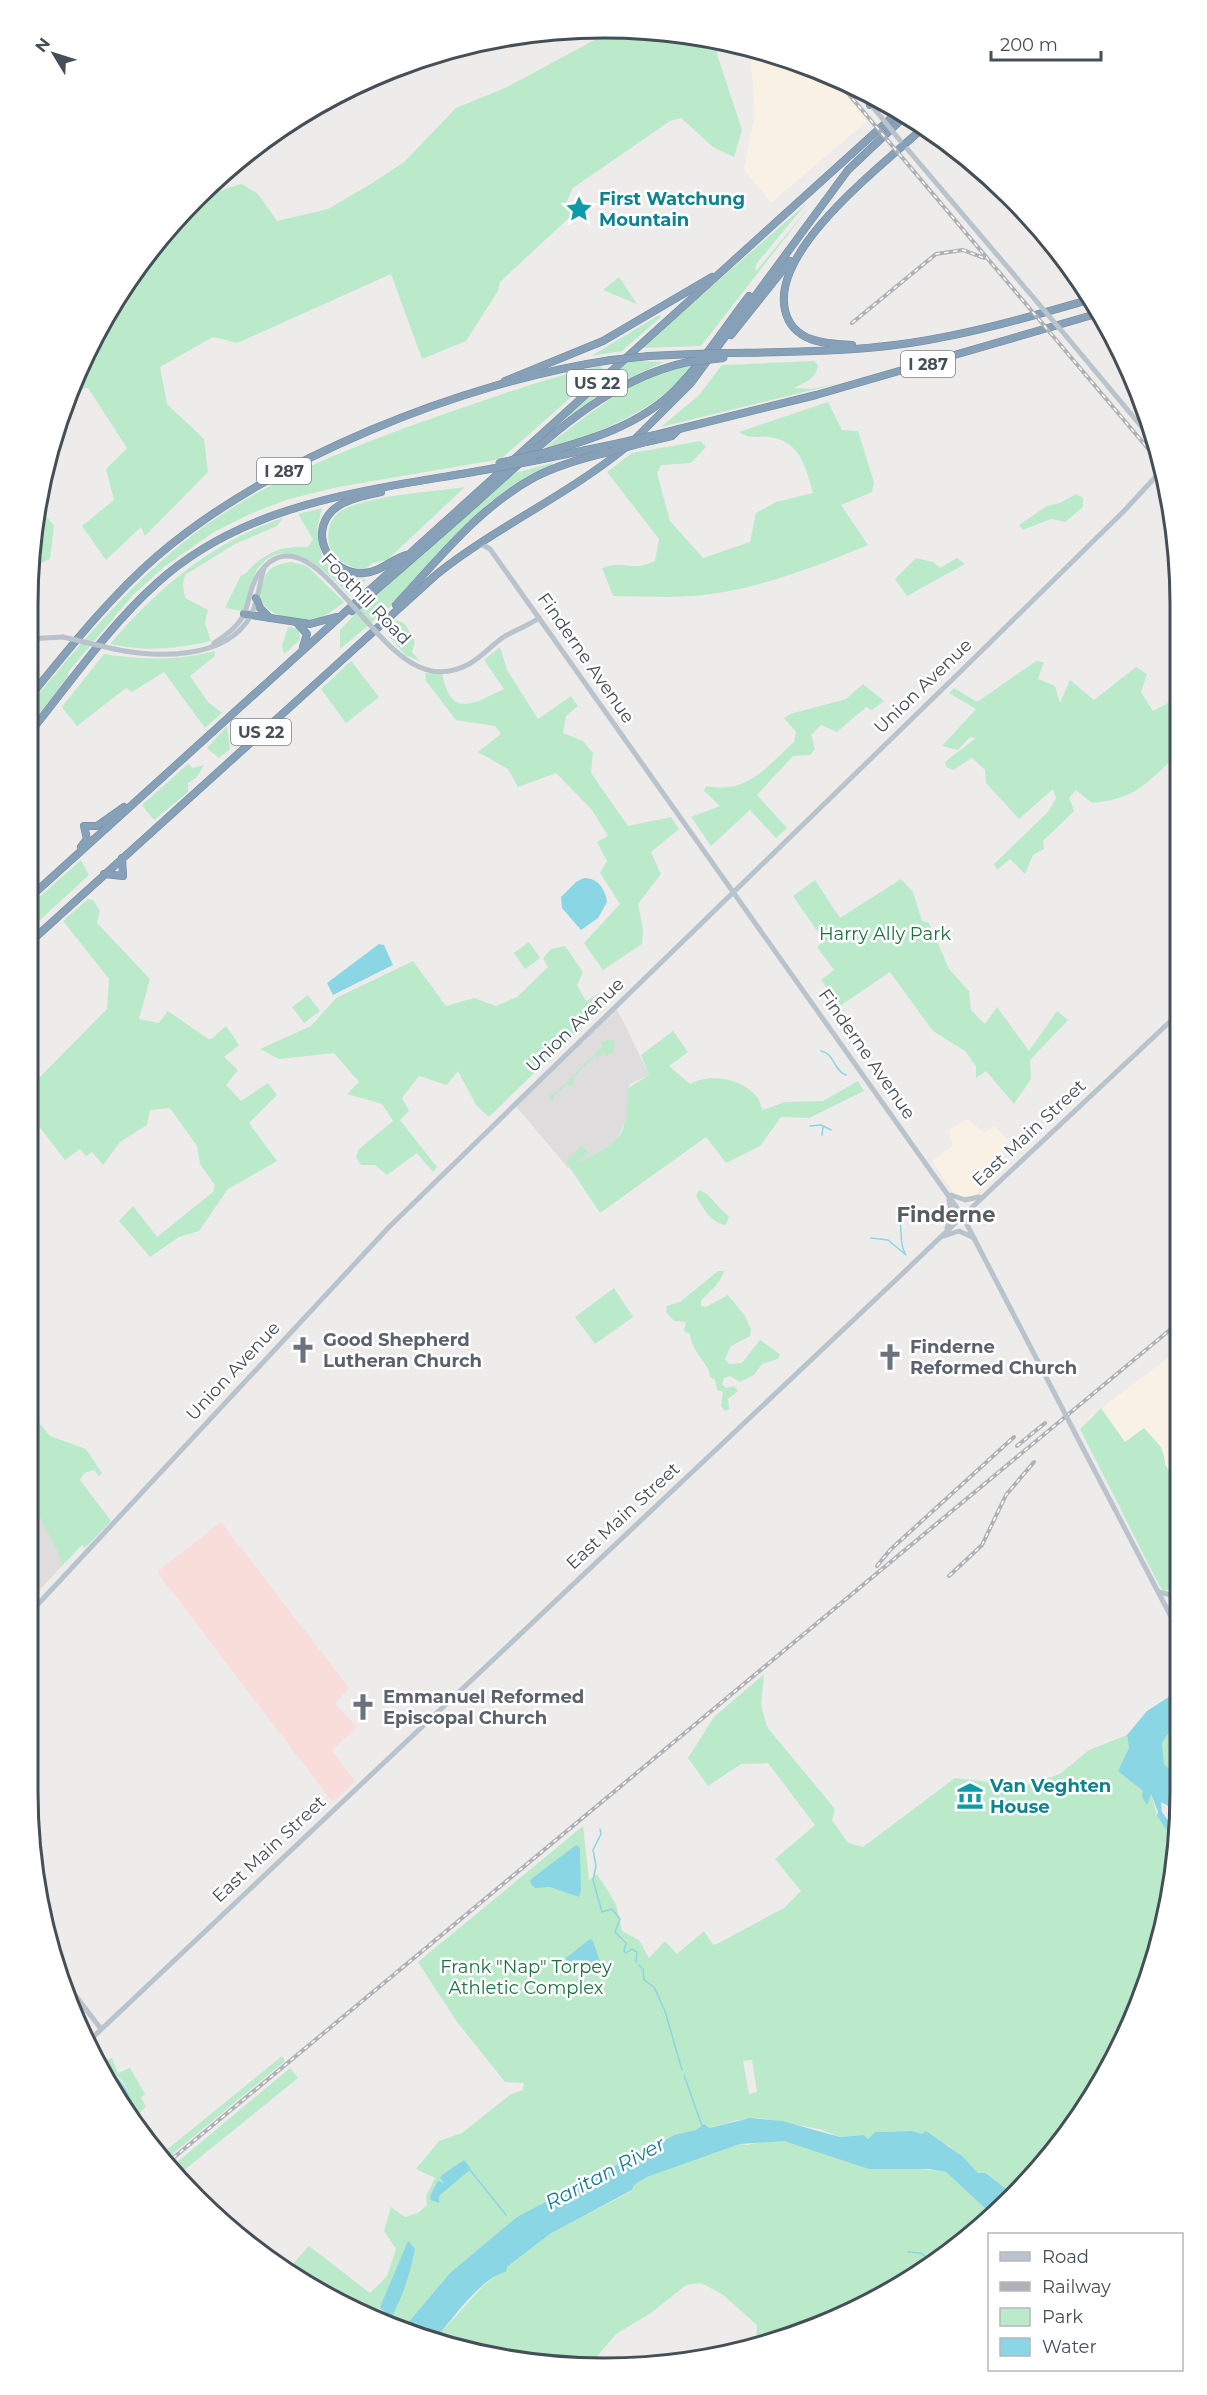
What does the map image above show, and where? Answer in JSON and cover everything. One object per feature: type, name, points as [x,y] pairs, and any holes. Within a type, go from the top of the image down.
[{"type":"highway","name":"US 22","points":[[38,890],[892,118]]},
{"type":"highway","name":"US 22","points":[[38,935],[384,621],[468,550],[493,532],[593,472],[633,442],[682,393],[848,170],[899,121]]},
{"type":"highway","points":[[717,347],[723,345],[829,215],[918,133]]},
{"type":"highway","points":[[809,239],[789,270],[783,289],[784,306],[790,323],[809,339],[861,349]]},
{"type":"highway","points":[[497,465],[607,432],[639,417],[666,398],[687,377],[778,259],[785,255]]},
{"type":"highway","points":[[473,394],[603,341],[641,321],[701,281],[716,276]]},
{"type":"highway","name":"I 287","points":[[38,687],[115,596],[154,559],[206,517],[252,488],[295,465],[378,429],[473,394],[576,366],[649,356],[693,354],[725,356],[745,353],[861,349],[910,343],[982,330],[1082,302]]},
{"type":"highway","name":"I 287","points":[[38,723],[133,607],[157,583],[195,553],[236,530],[296,506],[655,435],[816,395],[1091,315]]},
{"type":"highway","points":[[315,639],[322,637],[577,415],[631,381],[661,369],[725,356]]},
{"type":"highway","points":[[384,621],[393,608],[465,532],[504,497],[552,469],[672,436],[679,429]]},
{"type":"highway","points":[[387,487],[381,492],[335,508],[324,523],[323,546],[337,566],[357,573],[376,571],[396,558],[408,555]]},
{"type":"highway","points":[[256,598],[260,608],[270,618]]},
{"type":"highway","points":[[248,615],[296,623],[319,623],[341,615]]},
{"type":"highway","points":[[296,623],[305,629],[307,634],[299,653]]},
{"type":"highway","points":[[68,863],[86,842],[84,826],[97,826],[143,796]]},
{"type":"highway","points":[[104,874],[123,876],[122,858]]},
{"type":"street","points":[[870,105],[1140,425]]},
{"type":"street","name":"Union Avenue","points":[[38,1604],[389,1227],[1125,510],[1155,477]]},
{"type":"street","points":[[490,549],[489,540],[493,532]]},
{"type":"street","points":[[468,550],[481,545],[490,549]]},
{"type":"street","name":"Finderne Avenue","points":[[490,549],[962,1215],[1170,1614]]},
{"type":"street","name":"Foothill Road","points":[[264,568],[282,558],[301,558],[316,566],[399,657],[430,670],[451,671],[469,664],[503,638],[540,618]]},
{"type":"street","points":[[38,639],[63,638],[140,654],[166,654],[213,645],[235,635],[256,598],[264,568]]},
{"type":"street","points":[[248,615],[256,577],[264,568]]},
{"type":"street","name":"East Main Street","points":[[93,2036],[962,1215],[1170,1022]]},
{"type":"street","points":[[945,1190],[965,1200],[987,1192]]},
{"type":"street","points":[[945,1190],[952,1215],[945,1232]]},
{"type":"street","points":[[938,1240],[959,1231],[974,1238]]},
{"type":"street","points":[[1159,1592],[1170,1595]]},
{"type":"street","points":[[77,1998],[101,2029]]},
{"type":"shaded area","points":[[751,57],[842,91],[868,120],[771,203],[744,169],[755,114]]},
{"type":"shaded area","points":[[617,1009],[649,1075],[630,1084],[627,1089],[629,1116],[613,1145],[568,1168],[516,1106]]},
{"type":"shaded area","points":[[968,1119],[984,1133],[995,1126],[1010,1142],[1001,1157],[1007,1167],[973,1197],[955,1195],[932,1161],[953,1146],[949,1130]]},
{"type":"shaded area","points":[[1170,1356],[1170,1601],[1156,1579],[1080,1429],[1091,1416]]},
{"type":"shaded area","points":[[38,1473],[44,1479],[62,1566],[38,1591]]},
{"type":"shaded area","points":[[221,1522],[349,1688],[335,1704],[357,1727],[332,1750],[355,1781],[335,1801],[330,1799],[157,1572]]},
{"type":"green space","points":[[598,38],[677,42],[714,48],[718,49],[717,54],[742,130],[734,157],[713,147],[681,118],[670,121],[573,188],[565,205],[572,215],[500,282],[498,291],[466,341],[422,359],[391,274],[237,343],[213,337],[160,367],[167,404],[204,439],[208,472],[145,536],[141,527],[106,560],[82,526],[114,500],[106,469],[127,448],[88,388],[80,389],[113,320],[154,259],[178,230],[208,198],[242,184],[258,194],[277,221],[328,209],[404,162],[456,108],[505,88]]},
{"type":"green space","points":[[806,204],[757,263],[755,269],[757,270],[810,206],[701,346],[641,348]]},
{"type":"green space","points":[[619,277],[637,304],[603,290]]},
{"type":"green space","points":[[659,315],[661,317],[622,351],[591,356]]},
{"type":"green space","points":[[814,361],[818,365],[815,374],[794,388],[811,389],[841,383],[661,427],[699,395],[722,365]]},
{"type":"green space","points":[[624,362],[664,362],[608,388],[553,428]]},
{"type":"green space","points":[[691,364],[693,366],[678,382],[643,409],[604,429],[541,451],[612,398],[650,377]]},
{"type":"green space","points":[[600,366],[603,369],[501,459],[338,487],[289,499],[252,513],[214,532],[164,567],[133,595],[69,671],[68,677],[38,715],[38,695],[102,621],[163,560],[215,519],[280,481],[348,450],[418,423],[563,375]]},
{"type":"green space","points":[[828,402],[842,430],[858,431],[874,482],[872,492],[841,505],[868,545],[781,578],[737,590],[681,597],[613,596],[602,568],[617,565],[640,566],[655,561],[659,539],[607,472],[632,453],[701,441],[706,447],[691,463],[661,465],[657,473],[670,521],[703,558],[750,542],[756,513],[776,502],[813,493],[802,460],[791,446],[775,438],[753,437],[739,432]]},
{"type":"green space","points":[[552,463],[553,466],[524,479],[490,502],[389,608],[340,649],[340,630],[361,608],[515,473]]},
{"type":"green space","points":[[465,487],[387,560],[373,563],[364,570],[338,559],[331,550],[328,539],[329,530],[334,517],[341,511],[367,501]]},
{"type":"green space","points":[[1076,494],[1083,498],[1083,507],[1065,522],[1051,519],[1023,530],[1019,525],[1047,506],[1060,503]]},
{"type":"green space","points":[[322,508],[317,529],[322,556],[333,569],[342,574],[366,580],[350,596],[331,577],[308,560],[282,553],[270,557],[259,567],[242,611],[225,608],[241,575],[258,561],[280,550],[308,547],[313,539],[298,514]]},
{"type":"green space","points":[[45,514],[54,526],[50,559],[39,564]]},
{"type":"green space","points":[[283,518],[277,526],[235,544],[185,575],[183,584],[185,598],[208,610],[205,623],[211,641],[161,648],[137,648],[110,644],[147,604],[188,569],[233,540]]},
{"type":"green space","points":[[916,558],[933,562],[940,568],[957,558],[965,564],[907,596],[895,579]]},
{"type":"green space","points":[[291,562],[307,566],[344,602],[324,615],[311,620],[280,616],[267,608],[259,596],[265,576],[277,565]]},
{"type":"green space","points":[[397,620],[405,624],[415,642],[412,652],[420,661],[431,666],[405,655],[386,632]]},
{"type":"green space","points":[[288,627],[299,629],[300,640],[284,654],[282,646]]},
{"type":"green space","points":[[500,647],[507,670],[538,719],[571,696],[578,706],[566,716],[563,733],[583,741],[593,753],[591,773],[628,826],[671,817],[679,829],[651,852],[661,874],[638,904],[643,929],[642,944],[603,970],[584,943],[620,904],[600,873],[607,861],[597,842],[608,836],[592,810],[556,773],[518,787],[508,769],[478,752],[501,734],[495,726],[456,720],[426,681],[425,673],[442,673],[451,697],[464,704],[493,695],[504,689],[484,660]]},
{"type":"green space","points":[[215,651],[215,656],[190,676],[208,702],[222,713],[205,728],[164,672],[132,692],[126,688],[77,726],[62,707],[104,654],[160,658],[187,657]]},
{"type":"green space","points":[[351,661],[379,697],[346,723],[321,689]]},
{"type":"green space","points":[[1036,661],[1044,662],[1038,679],[1055,686],[1060,703],[1070,680],[1094,700],[1136,667],[1147,674],[1141,692],[1153,711],[1170,702],[1170,761],[1138,789],[1119,798],[1092,803],[1076,790],[1069,798],[1074,811],[1043,841],[1044,849],[1033,855],[1025,874],[1010,859],[997,870],[994,864],[1048,812],[1056,798],[1053,789],[1019,819],[986,783],[985,770],[972,758],[953,770],[946,767],[945,762],[976,738],[970,737],[958,750],[942,746],[976,709],[949,693],[954,688],[977,702]]},
{"type":"green space","points":[[863,684],[884,701],[872,710],[866,707],[837,732],[821,725],[811,735],[815,749],[810,755],[793,756],[757,795],[787,828],[776,838],[750,810],[711,846],[691,817],[720,806],[704,791],[706,786],[720,788],[733,786],[755,777],[794,742],[796,732],[784,718],[790,714],[846,699]]},
{"type":"green space","points":[[227,726],[230,749],[219,758],[207,748]]},
{"type":"green space","points":[[188,764],[193,768],[204,765],[197,777],[188,783],[188,792],[154,820],[142,805]]},
{"type":"green space","points":[[81,860],[89,875],[38,922],[38,898]]},
{"type":"green space","name":"Harry Ally Park","points":[[901,879],[913,892],[922,921],[929,923],[949,969],[969,991],[971,1010],[985,1024],[997,1007],[1029,1051],[1057,1011],[1068,1020],[1030,1060],[1031,1079],[1014,1104],[986,1071],[976,1078],[976,1066],[965,1051],[933,1031],[890,972],[840,1006],[821,980],[834,970],[817,947],[824,941],[793,896],[815,880],[840,918]]},
{"type":"green space","points":[[88,899],[93,900],[100,911],[97,923],[150,979],[139,1019],[159,1023],[168,1011],[210,1040],[226,1026],[239,1045],[224,1057],[238,1070],[226,1085],[241,1101],[268,1083],[277,1095],[249,1123],[277,1161],[228,1189],[199,1231],[179,1237],[150,1257],[119,1221],[133,1206],[157,1237],[213,1192],[215,1185],[200,1164],[197,1146],[170,1108],[150,1110],[147,1125],[120,1142],[103,1165],[92,1152],[86,1156],[80,1149],[65,1160],[38,1125],[38,1079],[107,1009],[109,979],[63,921]]},
{"type":"green space","points":[[529,942],[540,958],[525,969],[514,953]]},
{"type":"green space","points":[[565,946],[583,972],[577,985],[586,1001],[605,990],[610,999],[489,1117],[476,1105],[458,1071],[447,1085],[419,1076],[402,1098],[409,1111],[400,1120],[437,1167],[433,1172],[417,1153],[387,1175],[375,1165],[361,1165],[356,1157],[359,1149],[393,1121],[382,1104],[347,1094],[359,1082],[334,1053],[279,1059],[260,1049],[311,1026],[336,998],[413,961],[446,1006],[474,998],[496,1006],[517,997],[548,967],[543,958],[551,949]]},
{"type":"green space","points":[[308,995],[320,1011],[304,1023],[292,1007]]},
{"type":"green space","points":[[673,1031],[688,1052],[669,1066],[690,1084],[716,1078],[743,1085],[757,1097],[763,1110],[785,1102],[823,1101],[858,1081],[864,1091],[809,1118],[781,1117],[760,1146],[726,1163],[706,1137],[600,1213],[566,1162],[581,1146],[589,1153],[572,1165],[599,1152],[617,1139],[626,1119],[627,1089],[649,1075],[641,1055]]},
{"type":"green space","points":[[610,1039],[615,1042],[614,1051],[606,1056],[603,1053],[597,1059],[596,1055],[573,1078],[574,1082],[569,1087],[567,1084],[553,1097],[554,1101],[550,1100],[550,1092],[552,1096],[602,1047],[602,1042]]},
{"type":"green space","points":[[699,1190],[703,1191],[729,1216],[726,1225],[716,1222],[705,1210],[696,1196]]},
{"type":"green space","points":[[718,1271],[724,1271],[718,1284],[701,1301],[701,1306],[706,1307],[728,1295],[745,1316],[751,1330],[750,1336],[731,1346],[725,1359],[729,1364],[742,1363],[760,1340],[780,1354],[778,1359],[762,1364],[754,1375],[740,1382],[730,1376],[724,1378],[722,1384],[726,1388],[734,1386],[738,1391],[728,1399],[729,1409],[725,1411],[721,1406],[723,1392],[717,1390],[715,1380],[710,1377],[690,1334],[684,1331],[686,1322],[674,1321],[666,1312],[667,1306],[680,1302]]},
{"type":"green space","points":[[614,1288],[633,1317],[595,1344],[575,1317]]},
{"type":"green space","points":[[1101,1408],[1125,1442],[1144,1428],[1160,1446],[1170,1471],[1170,1590],[1163,1591],[1156,1579],[1080,1429]]},
{"type":"green space","points":[[38,1421],[50,1436],[86,1449],[102,1473],[99,1476],[94,1470],[84,1473],[80,1480],[111,1521],[85,1548],[82,1545],[62,1566],[38,1510],[40,1480],[38,1479]]},
{"type":"green space","name":"Frank \"Nap\" Torpey Athletic Complex","points":[[764,1674],[761,1705],[767,1727],[835,1809],[832,1820],[848,1843],[863,1847],[955,1778],[1024,1786],[1060,1774],[1089,1750],[1127,1735],[1129,1747],[1124,1764],[1125,1776],[1148,1795],[1151,1793],[1157,1816],[1168,1832],[1159,1902],[1139,1973],[1111,2042],[1094,2075],[1053,2136],[1007,2189],[987,2173],[978,2173],[949,2146],[913,2131],[875,2132],[868,2139],[864,2135],[840,2137],[819,2129],[759,2118],[738,2120],[710,2128],[704,2124],[697,2130],[674,2135],[648,2146],[618,2165],[598,2173],[588,2182],[576,2185],[450,2273],[409,2322],[353,2299],[292,2264],[309,2246],[370,2293],[387,2276],[396,2249],[384,2231],[391,2207],[405,2217],[418,2213],[427,2205],[426,2196],[435,2178],[416,2169],[439,2141],[462,2133],[511,2094],[523,2090],[524,2083],[505,2082],[457,2022],[418,1962],[583,1826],[589,1880],[597,1874],[616,1904],[622,1931],[639,1940],[649,1958],[665,1941],[677,1954],[704,1931],[713,1945],[719,1943],[784,1908],[801,1891],[775,1859],[815,1825],[768,1763],[741,1764],[708,1786],[688,1758],[714,1717]],"holes":[[[752,2060],[757,2092],[749,2094],[743,2061]]]},
{"type":"green space","points":[[1170,1730],[1170,1771],[1164,1764],[1162,1743]]},
{"type":"green space","points":[[282,2056],[285,2061],[170,2156],[166,2150]]},
{"type":"green space","points":[[112,2058],[118,2073],[130,2068],[145,2094],[141,2098],[146,2106],[140,2113],[140,2116],[133,2106],[125,2085],[111,2071],[106,2060]]},
{"type":"green space","points":[[290,2068],[298,2078],[183,2171],[176,2163]]},
{"type":"green space","points":[[764,2141],[784,2141],[850,2160],[946,2172],[986,2209],[948,2241],[886,2282],[820,2314],[756,2336],[757,2325],[722,2294],[701,2283],[686,2285],[651,2313],[616,2334],[596,2358],[530,2353],[493,2347],[441,2333],[484,2285],[550,2234],[632,2191],[634,2185],[647,2177],[740,2144],[747,2145]]},
{"type":"water","points":[[589,878],[600,885],[607,902],[598,918],[581,930],[562,908],[561,897],[576,882]]},
{"type":"water","points":[[379,944],[384,945],[393,965],[333,995],[327,983]]},
{"type":"water","points":[[1170,1696],[1170,1730],[1162,1743],[1164,1764],[1170,1770],[1169,1807],[1161,1802],[1162,1812],[1168,1821],[1168,1832],[1157,1816],[1158,1812],[1151,1794],[1147,1805],[1142,1797],[1143,1791],[1118,1771],[1129,1748],[1127,1735],[1147,1711]]},
{"type":"water","points":[[576,1845],[580,1848],[581,1890],[579,1897],[550,1887],[535,1888],[531,1884],[530,1880]]},
{"type":"water","points":[[590,1939],[593,1941],[601,1965],[567,1963],[566,1958]]},
{"type":"water","points":[[112,2072],[119,2079],[135,2109]]},
{"type":"water","name":"Raritan River","points":[[750,2118],[782,2121],[840,2137],[864,2135],[868,2139],[875,2132],[913,2131],[922,2134],[926,2131],[962,2156],[978,2173],[986,2173],[1007,2189],[986,2209],[946,2172],[929,2169],[869,2169],[784,2141],[740,2144],[647,2177],[634,2185],[632,2190],[550,2234],[507,2267],[506,2272],[497,2275],[478,2290],[440,2333],[409,2322],[450,2273],[517,2217],[674,2135],[696,2130],[704,2124],[710,2128]]},
{"type":"water","points":[[464,2160],[471,2169],[439,2196],[439,2203],[431,2200],[430,2196],[438,2181],[444,2183],[440,2178],[442,2175]]},
{"type":"water","points":[[408,2241],[415,2249],[403,2293],[392,2316],[380,2307]]},
{"type":"waterway","points":[[821,1051],[829,1055],[839,1070],[846,1075]]},
{"type":"waterway","points":[[810,1126],[821,1125],[831,1130]]},
{"type":"waterway","points":[[822,1135],[823,1127]]},
{"type":"waterway","points":[[898,1217],[905,1253]]},
{"type":"waterway","points":[[871,1238],[888,1240],[906,1255]]},
{"type":"waterway","points":[[600,1829],[601,1834],[593,1850],[596,1866],[593,1880],[602,1912],[612,1909],[620,1919],[615,1932],[626,1943],[624,1951],[626,1953],[632,1949],[637,1952],[636,1962]]},
{"type":"waterway","points":[[638,1965],[643,1969],[644,1980],[654,1987],[665,2011],[682,2070]]},
{"type":"waterway","points":[[684,2075],[702,2126]]},
{"type":"waterway","points":[[470,2170],[506,2215]]},
{"type":"waterway","points":[[908,2252],[920,2253],[926,2257]]},
{"type":"railway","points":[[848,93],[1147,447]]},
{"type":"railway","points":[[852,323],[936,254],[963,250],[984,258]]},
{"type":"railway","points":[[173,2158],[1170,1330]]},
{"type":"railway","points":[[1017,1446],[1045,1423]]},
{"type":"railway","points":[[877,1566],[890,1550],[1014,1437]]},
{"type":"railway","points":[[949,1576],[982,1545],[1006,1495],[1034,1462]]},
{"type":"place","name":"First Watchung Mountain","points":[[579,209]]},
{"type":"place","name":"Good Shepherd Lutheran Church","points":[[303,1350]]},
{"type":"place","name":"Finderne Reformed Church","points":[[890,1357]]},
{"type":"place","name":"Emmanuel Reformed Episcopal Church","points":[[363,1707]]},
{"type":"place","name":"Van Veghten House","points":[[970,1796]]},
{"type":"district","name":"Finderne","points":[[946,1215]]}]
